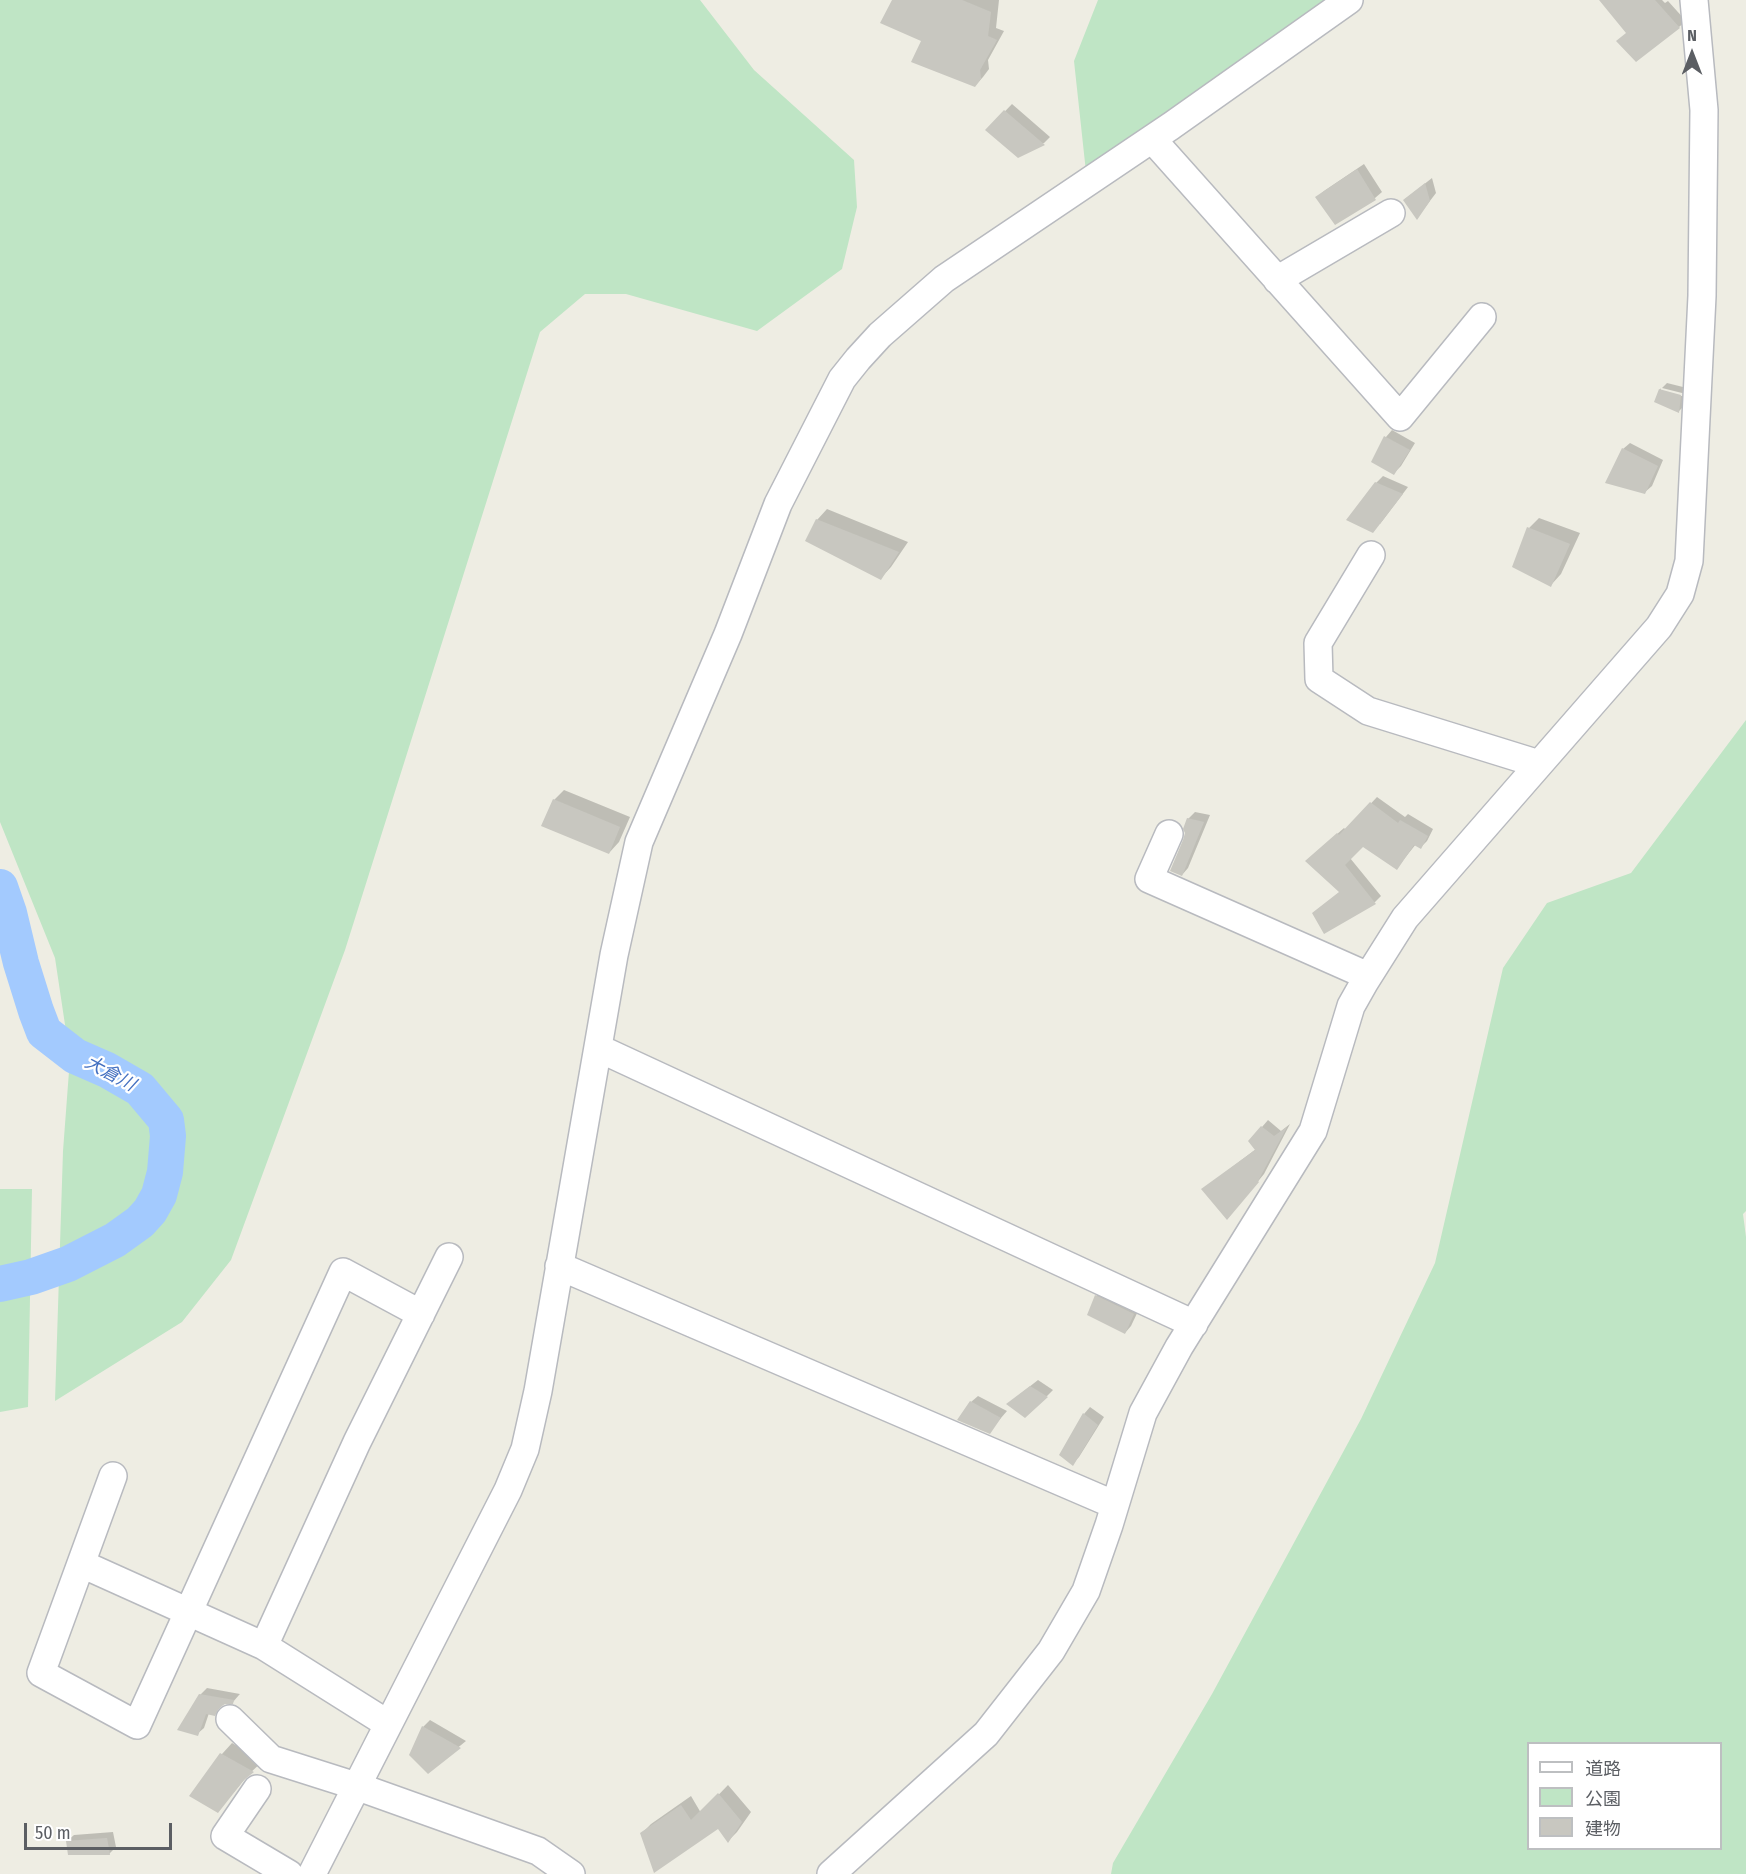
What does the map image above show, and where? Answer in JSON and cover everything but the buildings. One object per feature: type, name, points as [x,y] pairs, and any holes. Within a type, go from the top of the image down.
[{"type":"street","points":[[312,1874],[508,1490],[525,1449],[538,1391],[614,955],[639,843],[728,634],[778,504],[842,378],[880,335],[944,279],[1152,139],[1349,0]]},
{"type":"street","points":[[831,1874],[986,1734],[1051,1651],[1086,1591],[1143,1413],[1194,1323],[1313,1131],[1351,1006],[1368,976],[1405,918],[1659,627],[1680,594],[1689,561],[1702,296],[1704,110],[1694,0]]},
{"type":"street","points":[[1152,139],[1400,417],[1482,317]]},
{"type":"street","points":[[1277,280],[1391,213]]},
{"type":"street","points":[[1371,555],[1318,643],[1319,679],[1368,711],[1539,764]]},
{"type":"street","points":[[1169,834],[1149,879],[1368,976]]},
{"type":"street","points":[[597,1048],[1194,1323]]},
{"type":"street","points":[[264,1646],[357,1442],[449,1257]]},
{"type":"street","points":[[560,1266],[1115,1505]]},
{"type":"street","points":[[113,1476],[41,1673],[137,1725],[342,1272],[421,1314]]},
{"type":"street","points":[[82,1564],[264,1646],[388,1724]]},
{"type":"street","points":[[230,1719],[271,1759],[356,1786],[538,1851],[571,1874]]},
{"type":"street","points":[[257,1789],[225,1836],[289,1874]]},
{"type":"green space","points":[[0,0],[700,0],[754,70],[854,160],[857,207],[842,269],[757,331],[626,294],[585,294],[540,332],[345,950],[231,1260],[182,1322],[55,1401],[63,1151],[70,1058],[55,958],[0,822]]},
{"type":"green space","points":[[1098,0],[1332,0],[1086,172],[1074,61]]},
{"type":"green space","points":[[1746,720],[1746,1211],[1743,1214],[1746,1237],[1746,1874],[1111,1874],[1113,1863],[1212,1694],[1361,1419],[1435,1263],[1503,968],[1547,903],[1631,873]]},
{"type":"green space","points":[[0,1189],[32,1189],[28,1407],[0,1412]]},
{"type":"waterway","name":"大倉川","points":[[0,887],[21,963],[44,1032],[75,1056],[107,1070],[140,1089],[166,1120],[168,1136],[165,1172],[159,1195],[150,1211],[140,1222],[115,1240],[68,1264],[31,1277],[0,1284]]}]
